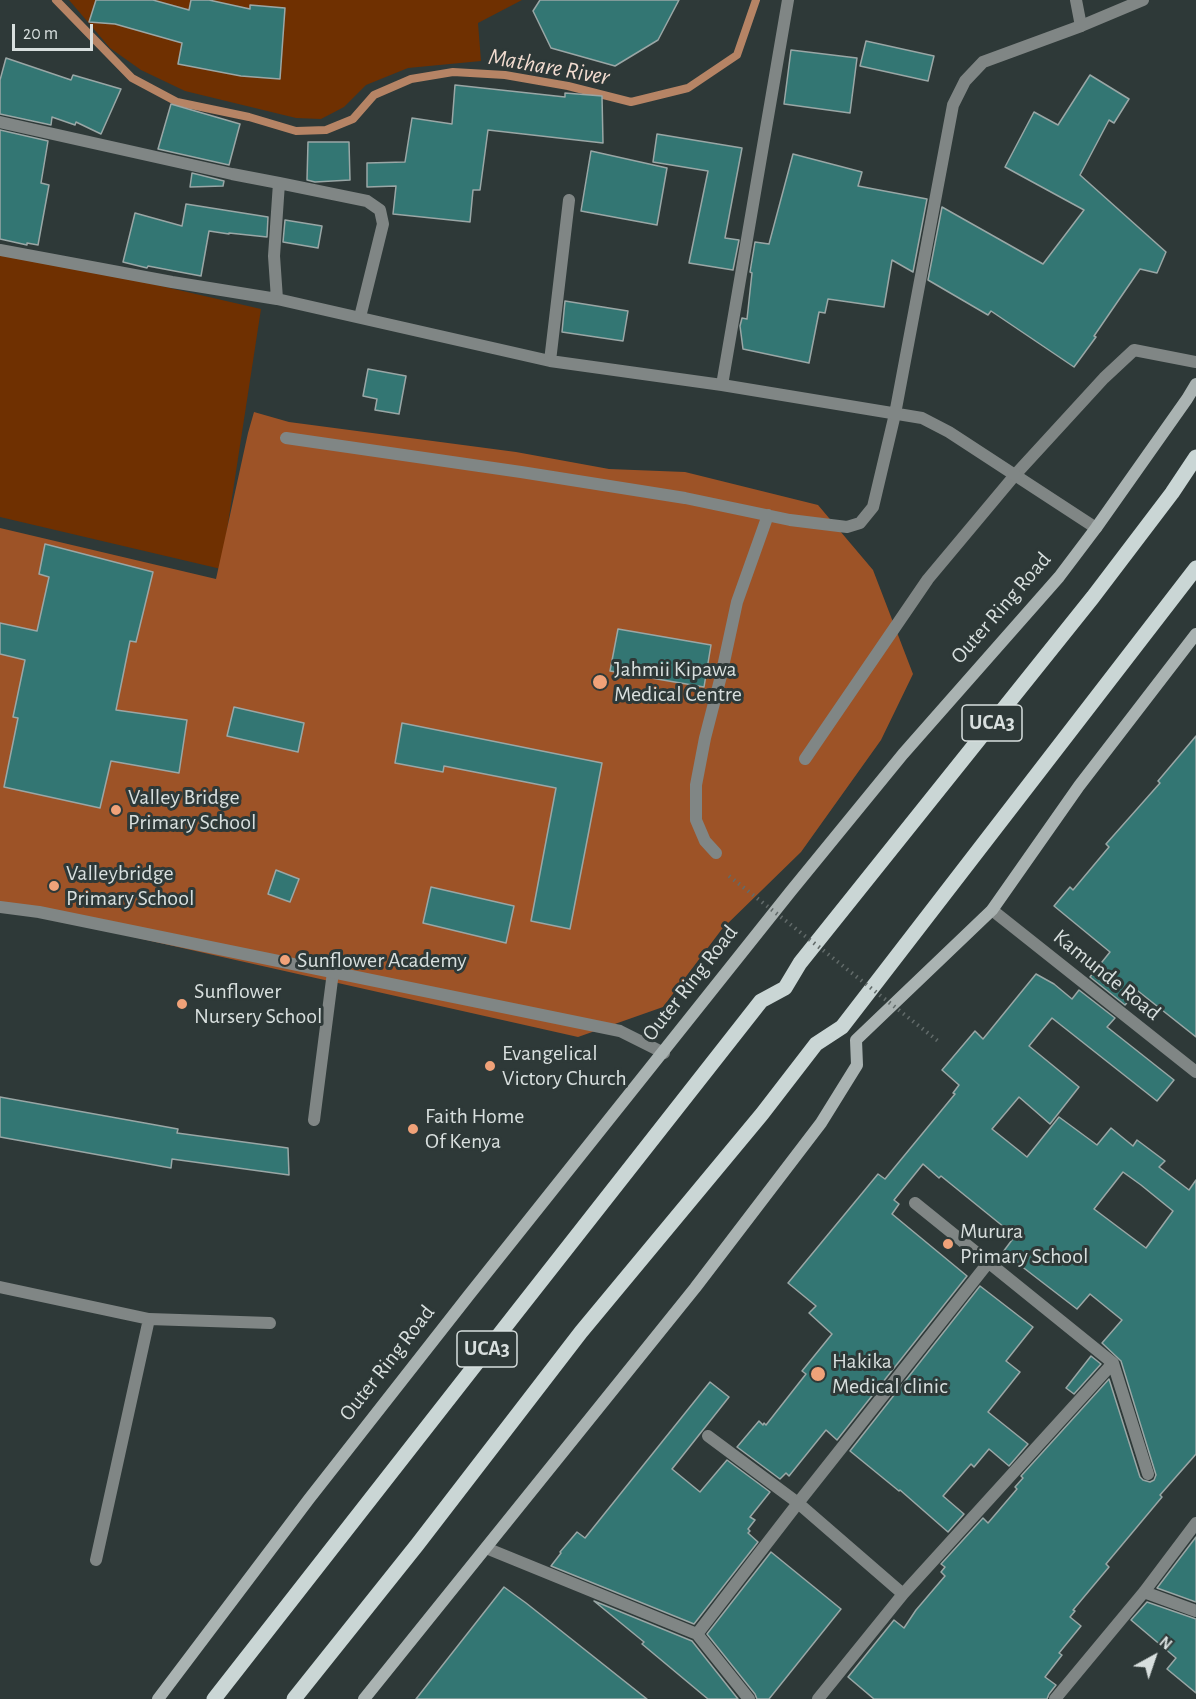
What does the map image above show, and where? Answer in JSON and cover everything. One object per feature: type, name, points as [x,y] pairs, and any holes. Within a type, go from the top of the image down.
[{"type":"main road","name":"Outer Ring Road","points":[[158,1699],[309,1499],[791,891],[903,754],[1059,577],[1096,528],[1196,384]]},
{"type":"main road","name":"UCA3","points":[[214,1699],[761,1001],[784,988],[800,963],[1093,597],[1172,493],[1196,457]]},
{"type":"main road","name":"UCA3","points":[[294,1699],[424,1536],[581,1332],[762,1114],[816,1044],[842,1026],[1196,568]]},
{"type":"main road","points":[[364,1699],[709,1270],[821,1123],[857,1065],[856,1040],[992,910],[1079,786],[1196,634]]},
{"type":"street","points":[[722,385],[788,0]]},
{"type":"street","points":[[1076,0],[1081,26]]},
{"type":"street","points":[[286,438],[685,498],[790,520],[847,527],[860,523],[873,507],[895,414],[953,105],[965,81],[983,62],[1081,26],[1143,0]]},
{"type":"street","points":[[0,122],[263,181],[367,201],[380,210],[383,224],[360,317]]},
{"type":"street","points":[[277,298],[274,256],[279,183]]},
{"type":"street","points":[[550,361],[569,200]]},
{"type":"street","points":[[0,250],[172,282],[277,298],[550,361],[722,385],[922,418],[949,432],[1096,528]]},
{"type":"street","points":[[805,759],[928,579],[1015,475],[1104,378],[1134,350],[1196,362]]},
{"type":"street","points":[[716,853],[705,841],[696,820],[696,785],[737,602],[768,515]]},
{"type":"street","points":[[0,907],[39,912],[620,1031],[664,1053]]},
{"type":"street","name":"Kamunde Road","points":[[992,910],[1196,1072]]},
{"type":"street","points":[[314,1120],[333,972]]},
{"type":"street","points":[[915,1203],[1113,1363],[1148,1474]]},
{"type":"street","points":[[698,1634],[798,1503],[988,1263]]},
{"type":"street","points":[[0,1287],[149,1319],[270,1323]]},
{"type":"street","points":[[96,1560],[149,1319]]},
{"type":"street","points":[[818,1699],[903,1594],[1113,1363]]},
{"type":"street","points":[[708,1436],[798,1503],[903,1594]]},
{"type":"street","points":[[1055,1699],[1144,1592],[1196,1523]]},
{"type":"street","points":[[486,1548],[698,1634],[749,1699]]},
{"type":"street","points":[[1144,1592],[1196,1611]]},
{"type":"path","points":[[729,876],[938,1041]]},
{"type":"shaded area","points":[[69,0],[522,0],[478,23],[481,61],[408,68],[366,85],[344,107],[321,119],[296,118],[185,91],[141,70],[110,48]]},
{"type":"shaded area","points":[[0,249],[261,309],[221,569],[0,517]]},
{"type":"shaded area","points":[[254,412],[289,422],[516,452],[609,469],[685,472],[818,505],[873,570],[913,674],[881,740],[801,852],[722,929],[663,1007],[578,1037],[0,907],[0,528],[216,579]]},
{"type":"building","points":[[96,0],[153,0],[189,10],[191,0],[209,0],[250,9],[250,5],[285,8],[280,79],[241,76],[178,64],[182,43],[115,24],[89,22]]},
{"type":"building","points":[[540,0],[679,0],[658,40],[615,66],[551,48],[533,11]]},
{"type":"building","points":[[866,41],[934,56],[928,81],[860,66]]},
{"type":"building","points":[[791,50],[857,58],[850,113],[784,104]]},
{"type":"building","points":[[6,58],[71,80],[73,75],[121,89],[101,134],[76,122],[75,125],[52,117],[51,125],[0,114],[0,80]]},
{"type":"building","points":[[1090,75],[1129,99],[1114,123],[1109,120],[1080,175],[1166,252],[1157,273],[1140,269],[1074,367],[991,311],[988,315],[928,280],[942,207],[1043,264],[1084,210],[1005,167],[1034,112],[1058,125]]},
{"type":"building","points":[[455,85],[565,97],[565,93],[602,96],[603,143],[488,130],[480,190],[473,190],[470,222],[393,214],[396,186],[367,187],[367,163],[405,162],[412,118],[452,124]]},
{"type":"building","points":[[171,104],[240,124],[229,165],[158,149]]},
{"type":"building","points":[[0,130],[48,141],[41,183],[49,185],[38,245],[0,239]]},
{"type":"building","points":[[657,134],[742,148],[725,238],[739,240],[733,270],[689,263],[708,171],[653,162]]},
{"type":"building","points":[[308,142],[349,142],[350,180],[315,182],[307,180]]},
{"type":"building","points":[[591,151],[667,168],[657,225],[581,211]]},
{"type":"building","points":[[793,154],[862,172],[858,186],[927,199],[913,272],[892,260],[884,307],[828,299],[825,313],[819,312],[809,363],[743,349],[740,326],[742,318],[747,319],[752,273],[750,272],[755,242],[769,244]]},
{"type":"building","points":[[192,173],[224,181],[223,186],[190,187]]},
{"type":"building","points":[[186,204],[268,217],[267,237],[209,231],[201,276],[123,262],[135,213],[182,226]]},
{"type":"building","points":[[285,220],[322,226],[318,248],[283,242]]},
{"type":"building","points":[[565,301],[628,311],[623,341],[562,332]]},
{"type":"building","points":[[368,369],[406,376],[399,414],[375,410],[377,399],[363,396]]},
{"type":"building","points":[[45,544],[153,572],[136,642],[130,641],[116,710],[187,720],[179,773],[111,761],[100,808],[4,787],[18,718],[13,717],[25,660],[0,654],[0,623],[37,631],[49,577],[39,574]]},
{"type":"building","points":[[618,629],[711,645],[704,687],[610,671]]},
{"type":"building","points":[[234,707],[304,723],[298,752],[227,736]]},
{"type":"building","points":[[402,723],[602,763],[570,929],[531,921],[556,788],[444,766],[443,772],[395,763]]},
{"type":"building","points":[[1196,736],[1196,1037],[1138,991],[1125,1005],[1090,977],[1110,952],[1054,906],[1070,887],[1073,890],[1109,847],[1106,844],[1160,783],[1158,781]]},
{"type":"building","points":[[276,870],[299,879],[290,902],[268,894]]},
{"type":"building","points":[[431,887],[514,906],[506,943],[423,923]]},
{"type":"building","points":[[1036,974],[1054,984],[1072,999],[1079,990],[1115,1018],[1107,1027],[1174,1080],[1157,1101],[1052,1018],[1029,1046],[1079,1087],[1050,1124],[1019,1097],[992,1129],[1027,1157],[1059,1117],[1097,1145],[1111,1128],[1133,1146],[1137,1140],[1165,1161],[1159,1167],[1189,1190],[1196,1180],[1196,1454],[1160,1495],[1162,1497],[1106,1564],[1109,1567],[1073,1610],[1075,1611],[1070,1617],[1081,1626],[1059,1653],[1062,1655],[1045,1677],[1056,1685],[1047,1699],[874,1699],[848,1677],[894,1620],[904,1628],[945,1576],[941,1572],[945,1567],[941,1564],[983,1518],[988,1523],[1017,1489],[1015,1487],[1023,1478],[1021,1476],[1109,1379],[1140,1477],[1150,1482],[1156,1475],[1121,1361],[1102,1343],[1122,1320],[1090,1294],[1077,1309],[1003,1252],[1015,1236],[923,1164],[894,1200],[899,1204],[892,1214],[967,1276],[837,1440],[826,1430],[789,1476],[786,1473],[780,1479],[737,1447],[759,1421],[766,1425],[806,1374],[802,1371],[832,1334],[809,1313],[816,1306],[788,1283],[878,1174],[885,1179],[955,1094],[953,1093],[959,1085],[942,1070],[975,1031],[983,1039]],"holes":[[[1123,1172],[1173,1211],[1146,1248],[1094,1209]]]},
{"type":"building","points":[[0,1097],[178,1129],[177,1133],[288,1148],[289,1175],[172,1159],[171,1168],[0,1137]]},
{"type":"building","points":[[980,1286],[1033,1327],[1006,1361],[1020,1372],[988,1412],[1028,1444],[1009,1466],[989,1449],[974,1467],[971,1464],[943,1496],[964,1514],[948,1532],[850,1451]]},
{"type":"building","points":[[1091,1356],[1101,1364],[1074,1394],[1066,1388]]},
{"type":"building","points":[[710,1382],[729,1397],[672,1469],[700,1492],[727,1460],[770,1492],[750,1517],[755,1520],[748,1529],[750,1531],[748,1533],[758,1542],[694,1624],[551,1566],[577,1532],[585,1538]]},
{"type":"building","points":[[1196,1537],[1196,1602],[1157,1588]]},
{"type":"building","points":[[771,1552],[841,1609],[769,1699],[757,1699],[707,1634]]},
{"type":"building","points":[[504,1587],[526,1603],[647,1699],[416,1699]]},
{"type":"building","points":[[594,1601],[692,1641],[738,1699],[708,1699]]},
{"type":"building","points":[[1147,1602],[1196,1619],[1196,1693],[1167,1669],[1176,1658],[1131,1620]]},
{"type":"waterway","name":"Mathare River","points":[[56,0],[132,78],[177,102],[249,117],[296,131],[326,130],[353,119],[374,95],[411,79],[453,72],[505,75],[568,86],[631,102],[688,88],[737,55],[756,0]]},
{"type":"place","name":"Jahmii Kipawa Medical Centre","points":[[600,682]]},
{"type":"place","name":"Valley Bridge Primary School","points":[[116,810]]},
{"type":"place","name":"Valleybridge Primary School","points":[[54,886]]},
{"type":"place","name":"Sunflower Academy","points":[[285,960]]},
{"type":"place","name":"Sunflower Nursery School","points":[[182,1004]]},
{"type":"place","name":"Evangelical Victory Church","points":[[490,1066]]},
{"type":"place","name":"Faith Home Of Kenya","points":[[413,1129]]},
{"type":"place","name":"Murura Primary School","points":[[948,1244]]},
{"type":"place","name":"Hakika Medical clinic","points":[[818,1374]]}]
